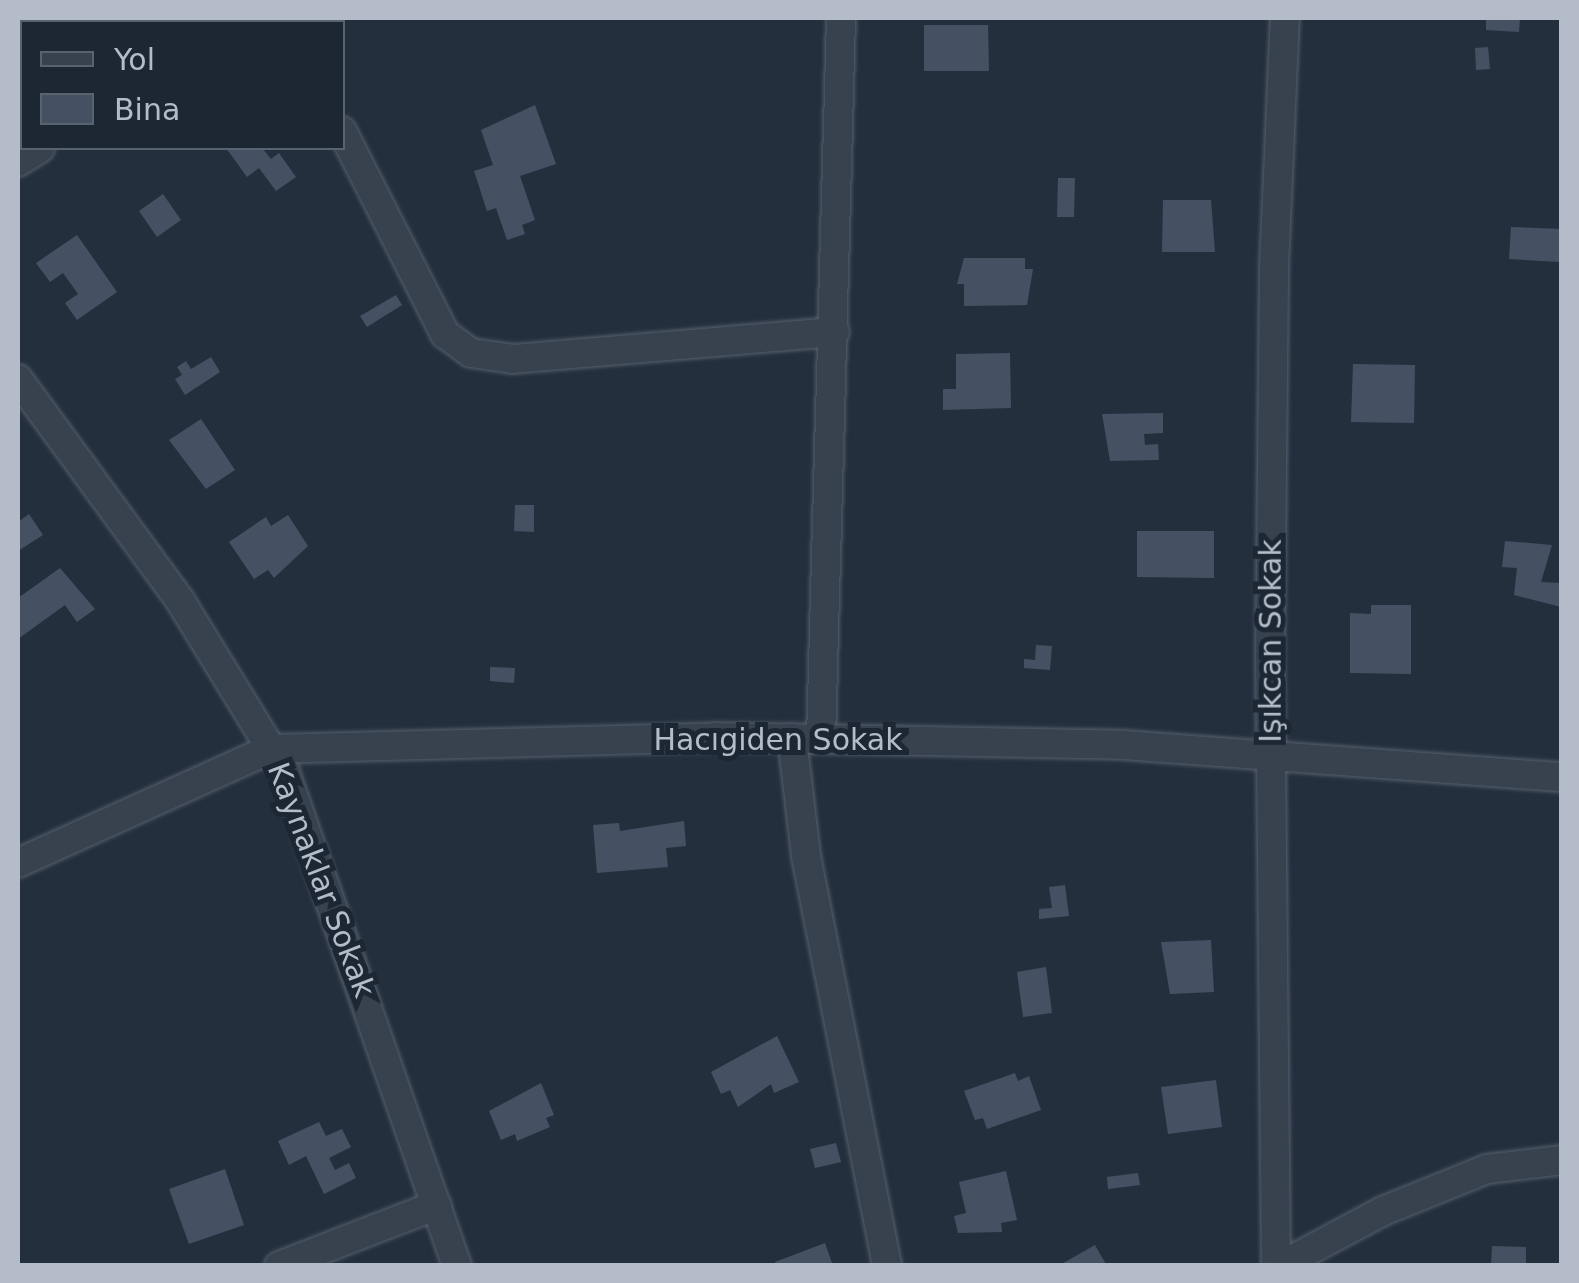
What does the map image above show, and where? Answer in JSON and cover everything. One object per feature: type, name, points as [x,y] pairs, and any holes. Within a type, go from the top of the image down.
[{"type":"street","points":[[821,739],[842,18]]},
{"type":"street","name":"Işıkcan Sokak","points":[[1278,1266],[1270,751],[1274,267],[1285,18]]},
{"type":"street","points":[[345,137],[445,334],[472,353],[514,359],[835,332]]},
{"type":"street","name":"Kaynaklar Sokak","points":[[18,379],[181,602],[271,749],[336,911],[458,1266]]},
{"type":"street","points":[[792,738],[806,856],[887,1266]]},
{"type":"street","name":"Hacıgiden Sokak","points":[[18,863],[271,749],[792,738],[1270,751],[1562,777]]},
{"type":"street","points":[[1278,1266],[1383,1210],[1487,1169],[1562,1160]]},
{"type":"street","points":[[279,1266],[438,1205]]},
{"type":"building","points":[[1486,18],[1520,18],[1519,32],[1486,30]]},
{"type":"building","points":[[924,25],[988,25],[989,71],[924,71]]},
{"type":"building","points":[[1488,47],[1490,69],[1476,70],[1475,48]]},
{"type":"building","points":[[535,105],[556,164],[520,176],[535,220],[522,225],[525,234],[507,240],[496,208],[487,211],[474,171],[493,165],[481,130]]},
{"type":"building","points":[[227,150],[264,150],[271,159],[279,153],[296,177],[276,191],[259,168],[247,177]]},
{"type":"building","points":[[1058,178],[1075,178],[1074,217],[1057,217]]},
{"type":"building","points":[[163,194],[181,220],[157,237],[139,211]]},
{"type":"building","points":[[1163,200],[1211,200],[1215,252],[1162,252]]},
{"type":"building","points":[[1511,227],[1561,229],[1559,262],[1509,259]]},
{"type":"building","points":[[77,235],[117,292],[77,320],[65,303],[78,294],[63,273],[50,282],[36,263]]},
{"type":"building","points":[[964,258],[1025,258],[1025,269],[1033,269],[1027,305],[964,306],[964,284],[957,284]]},
{"type":"building","points":[[396,295],[402,305],[367,327],[360,316]]},
{"type":"building","points":[[1010,353],[1011,408],[943,410],[943,389],[956,389],[956,354]]},
{"type":"building","points":[[211,357],[220,372],[185,395],[175,379],[182,375],[177,367],[186,361],[191,369]]},
{"type":"building","points":[[1353,364],[1415,365],[1414,423],[1351,422]]},
{"type":"building","points":[[1163,413],[1163,433],[1144,434],[1145,445],[1158,444],[1159,460],[1110,461],[1102,414]]},
{"type":"building","points":[[201,419],[235,470],[206,489],[169,440]]},
{"type":"building","points":[[515,505],[534,505],[534,532],[514,531]]},
{"type":"building","points":[[29,514],[43,535],[18,551],[18,522]]},
{"type":"building","points":[[288,515],[308,546],[274,578],[268,570],[254,579],[229,542],[266,517],[271,526]]},
{"type":"building","points":[[1137,531],[1214,531],[1214,578],[1137,577]]},
{"type":"building","points":[[1505,541],[1552,545],[1541,582],[1562,583],[1561,607],[1514,595],[1517,568],[1502,567]]},
{"type":"building","points":[[60,568],[95,609],[77,622],[65,605],[18,639],[18,598]]},
{"type":"building","points":[[1371,605],[1411,605],[1411,674],[1350,673],[1350,613],[1371,614]]},
{"type":"building","points":[[1036,645],[1052,646],[1050,670],[1024,668],[1024,659],[1035,660]]},
{"type":"building","points":[[490,667],[515,668],[514,683],[490,681]]},
{"type":"building","points":[[684,821],[686,846],[666,848],[668,867],[597,873],[593,825],[619,823],[620,831]]},
{"type":"building","points":[[1065,885],[1069,916],[1039,919],[1039,909],[1052,908],[1049,887]]},
{"type":"building","points":[[1211,940],[1214,992],[1170,994],[1161,942]]},
{"type":"building","points":[[1046,967],[1052,1013],[1023,1017],[1017,972]]},
{"type":"building","points":[[777,1036],[799,1082],[774,1093],[771,1084],[738,1107],[730,1090],[721,1094],[711,1072]]},
{"type":"building","points":[[1015,1073],[1018,1081],[1029,1076],[1041,1110],[987,1129],[983,1118],[975,1120],[964,1091]]},
{"type":"building","points":[[1216,1080],[1222,1127],[1168,1134],[1161,1087]]},
{"type":"building","points":[[541,1083],[554,1115],[546,1118],[550,1127],[517,1141],[515,1134],[501,1140],[489,1111]]},
{"type":"building","points":[[319,1122],[326,1136],[342,1129],[351,1147],[329,1158],[335,1170],[349,1163],[356,1178],[324,1194],[306,1156],[289,1165],[278,1141]]},
{"type":"building","points":[[836,1143],[841,1162],[815,1168],[810,1149]]},
{"type":"building","points":[[225,1169],[244,1225],[189,1244],[169,1189]]},
{"type":"building","points":[[1006,1171],[1017,1220],[1001,1223],[1002,1232],[958,1233],[954,1216],[966,1213],[959,1182]]},
{"type":"building","points":[[1138,1173],[1140,1185],[1108,1189],[1107,1177]]},
{"type":"building","points":[[825,1243],[833,1266],[776,1266],[775,1262]]},
{"type":"building","points":[[1095,1245],[1107,1266],[1058,1266]]},
{"type":"building","points":[[1492,1246],[1526,1247],[1526,1266],[1491,1266]]}]
